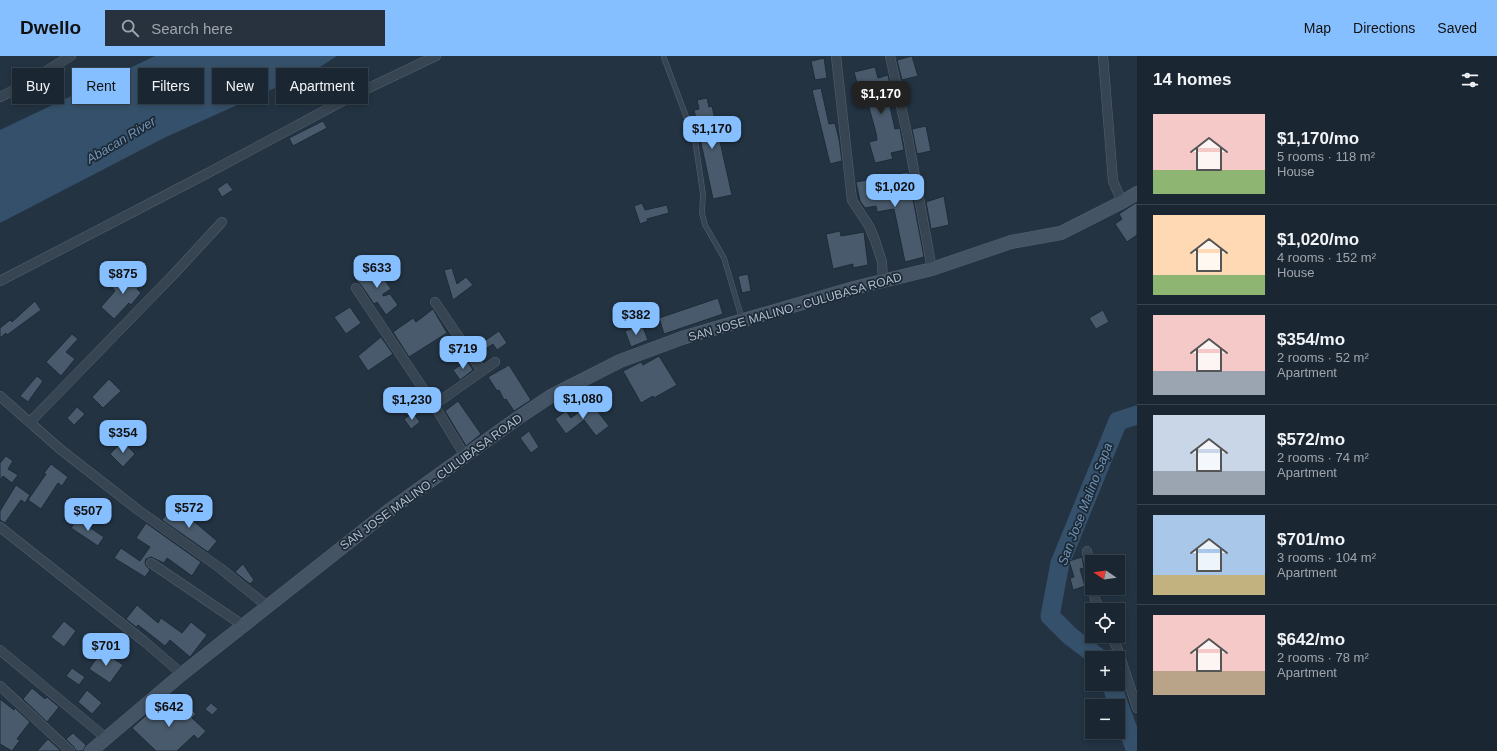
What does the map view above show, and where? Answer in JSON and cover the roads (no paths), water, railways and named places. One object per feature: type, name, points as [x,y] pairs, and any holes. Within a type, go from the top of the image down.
[{"type":"street","points":[[0,97],[32,81],[50,68],[71,56]]},
{"type":"street","points":[[0,281],[354,95],[436,56]]},
{"type":"street","points":[[836,56],[852,200],[869,226],[875,240],[882,262],[883,282]]},
{"type":"street","points":[[890,56],[908,138],[932,269]]},
{"type":"street","points":[[1103,56],[1113,181],[1122,202]]},
{"type":"street","name":"SAN JOSE MALINO - CULUBASA ROAD","points":[[91,751],[182,674],[387,512],[551,396],[620,361],[682,338],[854,288],[932,269],[1011,242],[1061,233],[1137,193]]},
{"type":"street","points":[[30,422],[173,275],[222,222]]},
{"type":"street","points":[[356,288],[434,405],[465,456]]},
{"type":"street","points":[[435,302],[482,371]]},
{"type":"street","points":[[434,405],[495,362]]},
{"type":"street","points":[[0,396],[60,448],[138,510],[220,568],[267,606]]},
{"type":"street","points":[[0,527],[145,642],[182,674]]},
{"type":"street","points":[[1087,551],[1088,555]]},
{"type":"street","points":[[151,563],[244,626]]},
{"type":"street","points":[[1114,643],[1137,708]]},
{"type":"street","points":[[0,650],[106,738]]},
{"type":"street","points":[[0,686],[70,751]]},
{"type":"lane","points":[[664,58],[695,140],[703,194],[702,213],[705,225],[726,263],[743,321]]},
{"type":"water","name":"Abacan River","points":[[155,56],[337,56],[319,68],[276,68],[276,87],[268,91],[268,68],[212,68],[212,104],[239,104],[164,138],[0,223],[0,130],[54,104],[64,104],[64,99],[72,96],[72,104],[130,104],[130,68]]},
{"type":"waterway","name":"San Jose Malino Sapa","points":[[1090,651],[1070,636],[1050,616],[1060,563],[1118,421],[1137,415]]},
{"type":"waterway","name":"San Jose Malino Sapa","points":[[1114,691],[1136,751]]}]
